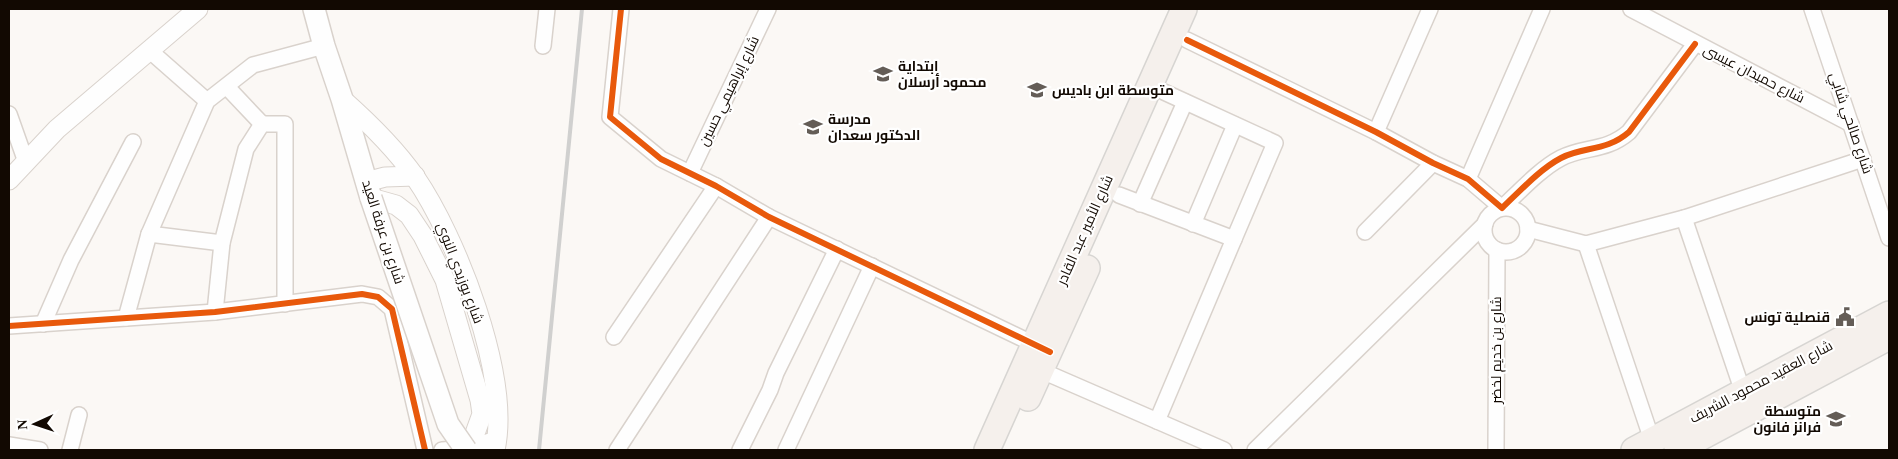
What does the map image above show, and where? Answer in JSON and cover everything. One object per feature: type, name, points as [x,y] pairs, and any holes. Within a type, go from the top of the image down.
[{"type":"main road","name":"شارع بن عرفة العيد","points":[[314,9],[369,190],[448,424],[468,449]]},
{"type":"main road","name":"شارع الأمير عبد القادر","points":[[1005,450],[1037,358],[1184,9]]},
{"type":"main road","name":"شارع الأمير عبد القادر","points":[[987,450],[1037,358],[1130,199],[1175,97],[1187,40],[1201,9]]},
{"type":"main road","name":"شارع العقيد محمود الشريف","points":[[1643,448],[1889,314]]},
{"type":"main road","name":"شارع العقيد محمود الشريف","points":[[1677,450],[1889,337]]},
{"type":"street","points":[[9,180],[57,129],[198,9]]},
{"type":"street","points":[[543,46],[548,9]]},
{"type":"street","points":[[621,9],[610,117],[661,159],[716,186],[770,217],[872,266],[1037,358],[1157,421],[1224,450]]},
{"type":"street","name":"شارع إبراهيمي حسين","points":[[690,173],[768,9]]},
{"type":"street","points":[[1376,132],[1430,9]]},
{"type":"street","points":[[1468,179],[1542,9]]},
{"type":"street","name":"شارع حميدان عيسى","points":[[1631,9],[1677,32],[1695,44],[1852,124]]},
{"type":"street","name":"شارع صالحي شابي","points":[[1812,9],[1889,238]]},
{"type":"street","points":[[1187,40],[1376,132],[1433,164],[1468,179],[1502,208],[1516,210],[1526,222],[1527,236],[1518,248],[1504,252],[1497,250],[1487,242],[1484,230],[1485,224]]},
{"type":"street","points":[[1255,450],[1485,224],[1491,214],[1502,208],[1561,157],[1606,146],[1620,140],[1695,44]]},
{"type":"street","points":[[126,318],[149,234],[207,101],[253,65],[324,46]]},
{"type":"street","points":[[149,50],[207,101]]},
{"type":"street","points":[[227,87],[262,124],[285,124],[285,304]]},
{"type":"street","points":[[1157,421],[1275,143],[1175,97]]},
{"type":"street","name":"شارع بوزيدي النوي","points":[[342,99],[374,128],[415,176],[436,212],[452,246],[475,304],[490,358],[496,389],[497,444]]},
{"type":"street","points":[[9,114],[26,162]]},
{"type":"street","points":[[215,312],[222,243],[246,149],[262,124]]},
{"type":"street","points":[[1193,224],[1235,125]]},
{"type":"street","points":[[43,324],[71,260],[133,142]]},
{"type":"street","points":[[1528,229],[1586,244],[1684,218],[1863,159]]},
{"type":"street","points":[[1365,232],[1433,164]]},
{"type":"street","points":[[369,190],[385,177],[415,176]]},
{"type":"street","points":[[614,337],[716,186]]},
{"type":"street","name":"شارع بوزيدي النوي","points":[[369,190],[396,205],[409,215],[423,236],[445,280],[480,400],[482,414],[468,449]]},
{"type":"street","points":[[1130,199],[1234,240]]},
{"type":"street","points":[[617,450],[770,217]]},
{"type":"street","points":[[1684,218],[1743,392]]},
{"type":"street","points":[[149,234],[222,243]]},
{"type":"street","points":[[1586,244],[1643,448]]},
{"type":"street","points":[[740,450],[837,249]]},
{"type":"street","name":"شارع بن خديم لخضر","points":[[1496,450],[1497,250]]},
{"type":"street","points":[[786,450],[872,266]]},
{"type":"street","points":[[9,326],[215,312],[362,294],[378,297],[392,310],[425,450]]},
{"type":"street","points":[[70,450],[79,414]]},
{"type":"street","points":[[442,450],[468,449],[497,444]]},
{"type":"street","points":[[9,445],[40,450]]},
{"type":"railway","points":[[539,450],[582,9]]},
{"type":"cycle path","points":[[621,9],[610,117],[661,159],[716,186],[769,217],[1050,352]]},
{"type":"cycle path","points":[[1187,40],[1468,179],[1502,208],[1545,168],[1561,158],[1612,143],[1629,132],[1695,44]]},
{"type":"cycle path","points":[[9,326],[215,312],[362,294],[378,297],[392,309],[425,450]]},
{"type":"place","name":"ابتداية محمود أرسلان","points":[[883,74]]},
{"type":"place","name":"متوسطة ابن باديس","points":[[1037,90]]},
{"type":"place","name":"مدرسة الدكتور سعدان","points":[[813,127]]},
{"type":"place","name":"قنصلية تونس","points":[[1845,317]]},
{"type":"place","name":"متوسطة فرانز فانون","points":[[1836,419]]}]
